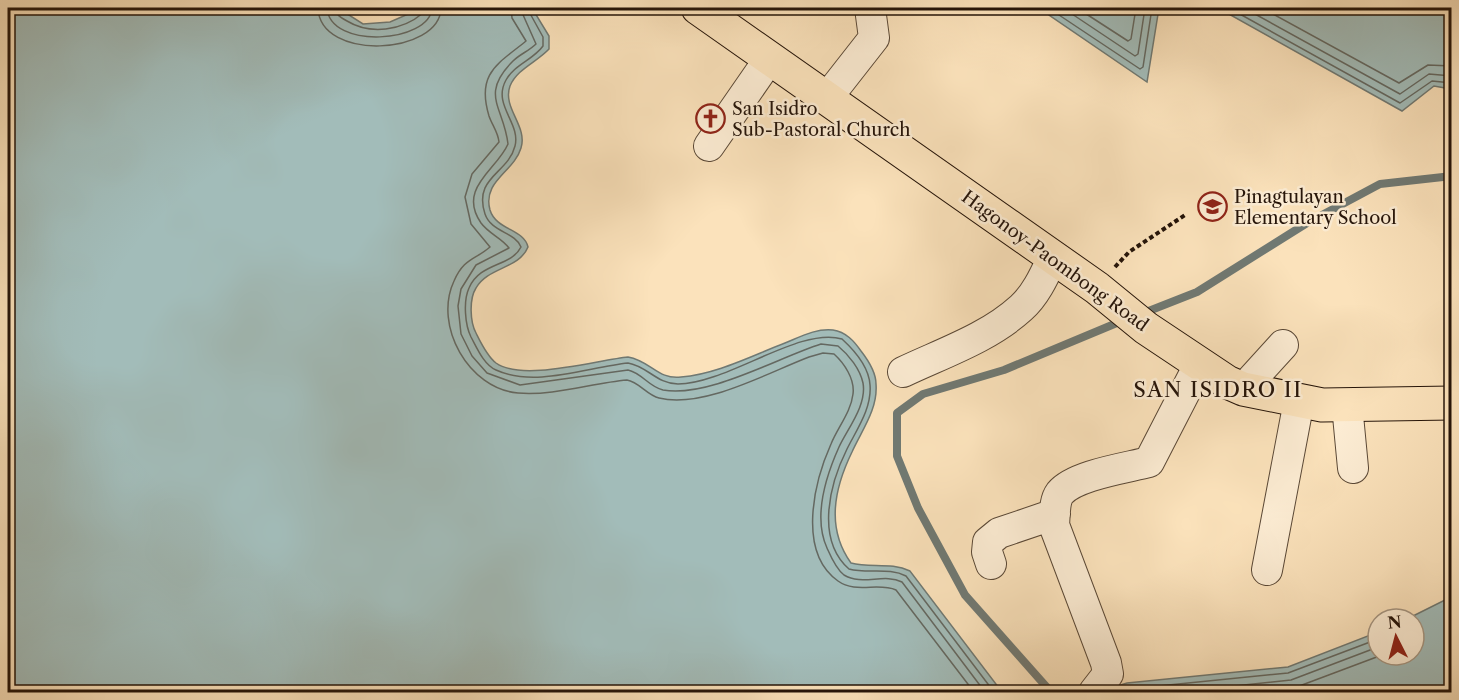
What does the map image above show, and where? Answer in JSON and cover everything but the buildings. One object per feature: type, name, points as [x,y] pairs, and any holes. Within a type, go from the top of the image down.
[{"type":"main road","name":"Hagonoy-Paombong Road","points":[[698,8],[1053,257],[1146,328],[1227,382],[1243,389],[1299,401],[1347,405],[1452,403]]},
{"type":"street","points":[[827,98],[874,38],[870,8]]},
{"type":"street","points":[[709,146],[770,58]]},
{"type":"street","points":[[903,372],[989,332],[1023,307],[1043,279],[1053,257]]},
{"type":"street","points":[[1243,389],[1283,345]]},
{"type":"street","points":[[1094,693],[1108,674],[1106,663],[1054,525],[1060,493],[1080,480],[1149,462],[1200,363]]},
{"type":"street","points":[[1267,570],[1299,401]]},
{"type":"street","points":[[1347,405],[1353,468]]},
{"type":"street","points":[[991,564],[987,552],[988,542],[999,533],[1055,514]]},
{"type":"path","points":[[1103,293],[1129,252],[1185,215]]},
{"type":"water","points":[[8,8],[338,8],[363,24],[390,22],[422,8],[532,8],[549,36],[549,49],[522,70],[510,86],[509,102],[521,132],[521,148],[512,164],[494,184],[489,200],[493,217],[521,236],[528,247],[518,260],[481,281],[474,293],[471,304],[472,323],[487,353],[496,363],[508,368],[523,370],[560,368],[628,357],[643,362],[666,376],[681,377],[721,368],[814,332],[833,330],[846,335],[856,344],[871,366],[876,380],[876,393],[872,411],[846,466],[837,494],[836,522],[843,550],[851,563],[896,567],[910,571],[1002,692],[8,692]]},
{"type":"water","points":[[1049,8],[1159,8],[1147,82],[1049,15]]},
{"type":"water","points":[[1218,8],[1451,8],[1451,89],[1434,86],[1402,111]]},
{"type":"water","points":[[1451,597],[1451,692],[1109,692],[1114,687],[1127,683],[1288,667],[1366,637],[1366,667],[1426,667],[1426,610]]},
{"type":"waterway","points":[[1141,314],[1197,292],[1307,223],[1380,184],[1452,176]]},
{"type":"waterway","points":[[1051,692],[965,595],[918,508],[897,456],[897,413],[923,394],[1004,370],[1124,320]]},
{"type":"place","name":"San Isidro Sub-Pastoral Church","points":[[711,119]]},
{"type":"place","name":"Pinagtulayan Elementary School","points":[[1213,207]]},
{"type":"district","name":"SAN ISIDRO II","points":[[1218,390]]}]
